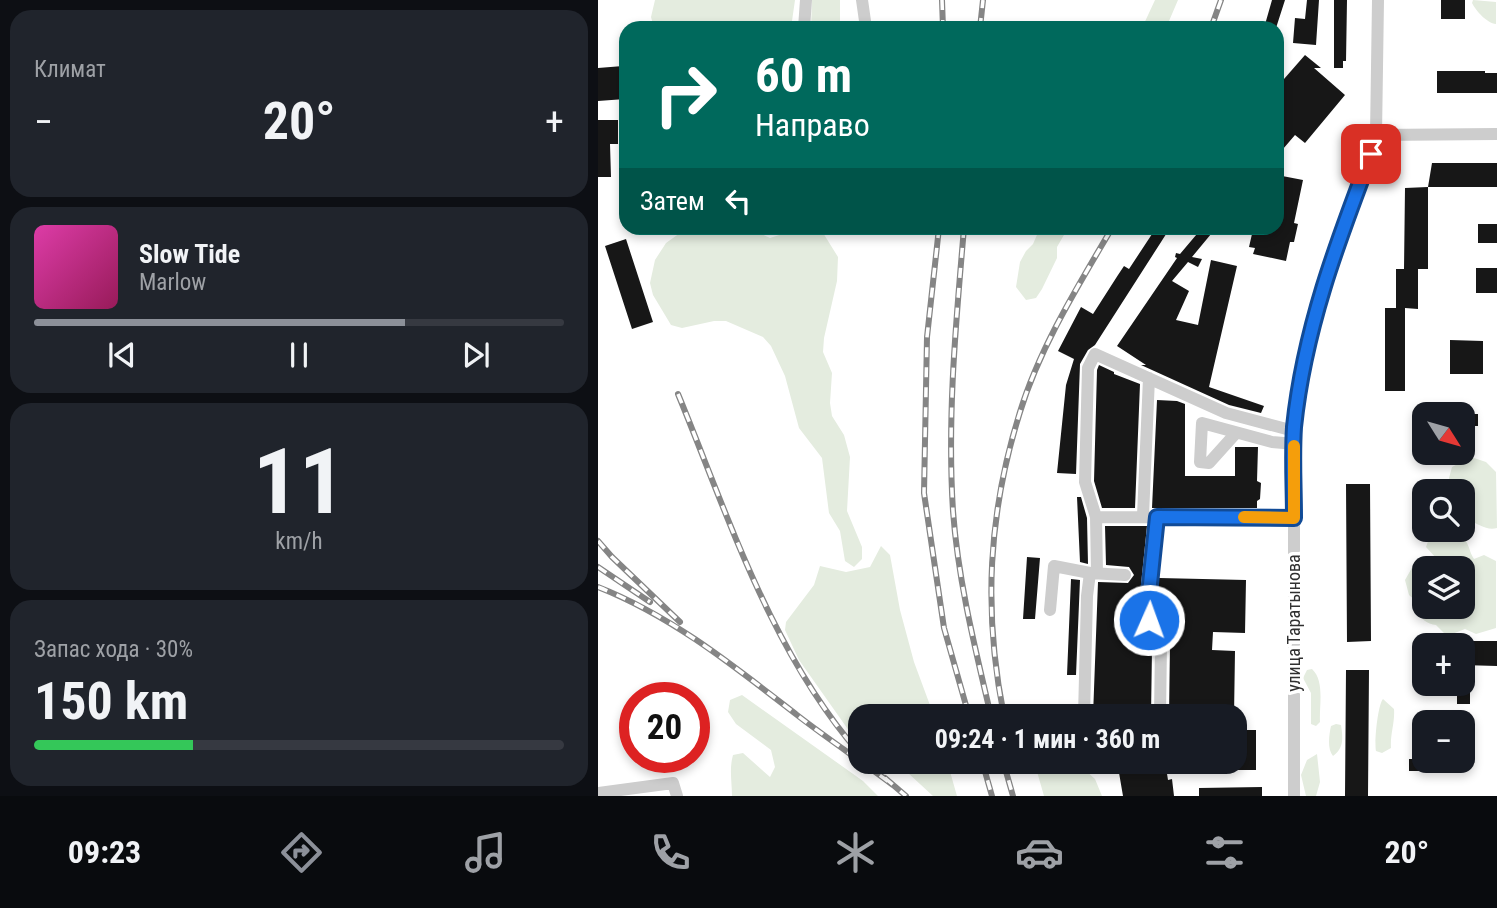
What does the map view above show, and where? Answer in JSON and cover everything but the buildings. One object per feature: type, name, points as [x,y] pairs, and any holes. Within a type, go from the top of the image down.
[{"type":"street","points":[[804,21],[806,0]]},
{"type":"street","points":[[862,0],[865,21]]},
{"type":"street","name":"улица Таратынова","points":[[1294,796],[1294,438],[1306,350],[1317,305],[1335,246],[1376,135],[1378,0]]},
{"type":"street","points":[[1376,135],[1496,134]]},
{"type":"street","points":[[1084,704],[1087,596],[1094,573],[1096,517],[1085,482],[1088,368],[1096,354],[1226,413],[1294,438]]},
{"type":"street","points":[[1149,378],[1148,603],[1150,638],[1161,644],[1160,704]]},
{"type":"street","points":[[1236,433],[1294,438]]},
{"type":"street","points":[[1096,517],[1294,518]]},
{"type":"street","points":[[1050,610],[1054,566],[1125,575]]},
{"type":"street","points":[[598,793],[673,783],[677,796]]},
{"type":"shaded area","points":[[655,0],[795,0],[792,21],[652,21]]},
{"type":"shaded area","points":[[812,0],[840,0],[840,21],[811,21]]},
{"type":"shaded area","points":[[1155,0],[1178,0],[1169,21],[1145,21]]},
{"type":"shaded area","points":[[1473,0],[1496,2],[1496,24],[1479,13],[1472,3]]},
{"type":"shaded area","points":[[677,235],[764,235],[770,238],[779,235],[824,235],[838,257],[837,281],[823,352],[832,373],[832,416],[844,435],[850,457],[847,511],[862,547],[862,559],[854,567],[845,561],[840,531],[829,513],[822,458],[799,428],[785,376],[771,346],[763,337],[726,321],[682,328],[671,325],[653,295],[650,283],[655,260],[666,243]]},
{"type":"shaded area","points":[[1037,235],[1064,235],[1057,247],[1057,258],[1042,289],[1036,298],[1026,300],[1016,287],[1020,262]]},
{"type":"shaded area","points":[[1475,458],[1486,462],[1496,472],[1497,528],[1486,528],[1475,523],[1475,479],[1449,479],[1452,467],[1475,466]]},
{"type":"shaded area","points":[[1428,542],[1466,542],[1473,556],[1434,556],[1426,547]]},
{"type":"shaded area","points":[[881,546],[890,555],[900,610],[914,662],[930,704],[848,704],[848,729],[799,660],[785,630],[786,622],[814,585],[820,566],[846,572],[870,567]]},
{"type":"shaded area","points":[[1484,555],[1496,561],[1496,628],[1476,634],[1465,629],[1444,633],[1436,625],[1422,619],[1475,619],[1475,559]]},
{"type":"shaded area","points":[[1412,568],[1412,598],[1409,595],[1405,580]]},
{"type":"shaded area","points":[[1312,669],[1319,680],[1320,694],[1320,722],[1316,726],[1311,724],[1311,693],[1303,678],[1307,670]]},
{"type":"shaded area","points":[[742,695],[848,770],[848,774],[853,774],[863,781],[878,796],[732,796],[733,755],[743,753],[770,777],[775,767],[771,750],[736,724],[728,712],[730,700]]},
{"type":"shaded area","points":[[1383,699],[1394,709],[1394,714],[1391,748],[1382,753],[1376,751],[1376,740],[1378,715]]},
{"type":"shaded area","points":[[1341,725],[1342,738],[1339,750],[1333,756],[1329,738],[1331,726]]},
{"type":"shaded area","points":[[1317,754],[1320,782],[1316,796],[1306,796],[1301,775],[1307,760]]},
{"type":"shaded area","points":[[909,774],[951,774],[957,796],[933,796]]},
{"type":"shaded area","points":[[1038,774],[1089,774],[1095,779],[1102,796],[1044,796]]},
{"type":"railway","points":[[942,0],[943,21]]},
{"type":"railway","points":[[981,21],[983,0]]},
{"type":"railway","points":[[1214,21],[1221,0]]},
{"type":"railway","points":[[938,235],[927,337],[924,493],[944,628],[966,704]]},
{"type":"railway","points":[[963,235],[955,334],[951,475],[955,537],[963,588],[988,704]]},
{"type":"railway","points":[[1002,704],[993,639],[992,563],[995,525],[1009,450],[1038,364],[1061,317],[1108,235]]},
{"type":"railway","points":[[678,394],[735,536],[777,628],[801,672],[848,739]]},
{"type":"railway","points":[[598,541],[680,622]]},
{"type":"railway","points":[[598,567],[650,602]]},
{"type":"railway","points":[[598,587],[652,612],[702,644],[893,785]]},
{"type":"railway","points":[[986,774],[992,796]]},
{"type":"railway","points":[[1007,774],[1013,796]]},
{"type":"railway","points":[[885,778],[906,796]]},
{"type":"slow traffic","points":[[1244,517],[1294,518],[1294,446]]},
{"type":"route","points":[[1149,620],[1148,603],[1157,517],[1294,518],[1294,431],[1306,350],[1328,268],[1371,154]]}]
